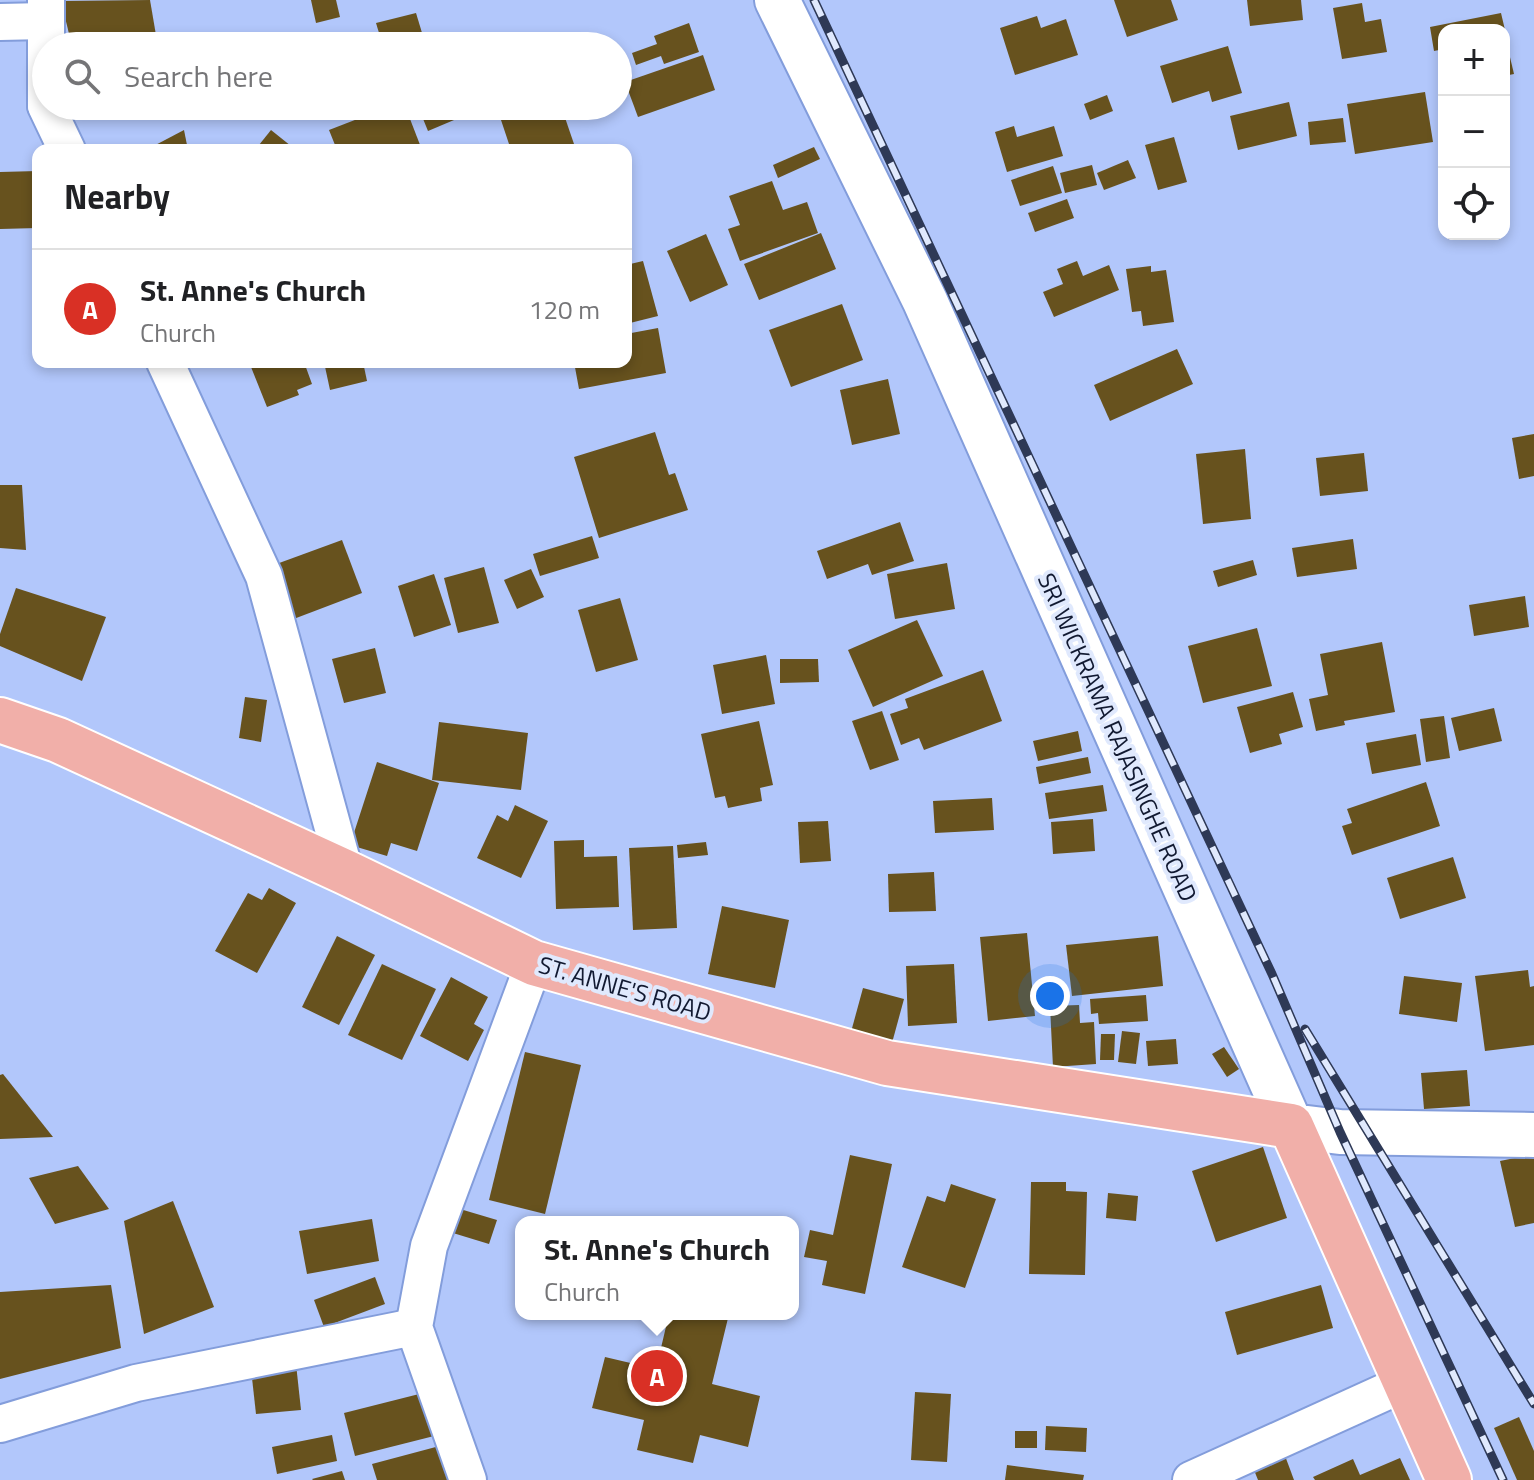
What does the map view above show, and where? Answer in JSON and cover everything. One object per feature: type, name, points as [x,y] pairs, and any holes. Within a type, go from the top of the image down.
[{"type":"main road","name":"ST. ANNE'S ROAD","points":[[0,720],[58,740],[534,963],[887,1063],[1291,1126]]},
{"type":"main road","name":"SRI WICKRAMA RAJASINGHE ROAD","points":[[1291,1126],[1449,1480]]},
{"type":"street","name":"SRI WICKRAMA RAJASINGHE ROAD","points":[[777,0],[925,301],[1291,1126]]},
{"type":"street","points":[[0,22],[46,10],[46,32]]},
{"type":"street","points":[[53,120],[64,144]]},
{"type":"street","points":[[168,368],[264,576],[345,872]]},
{"type":"street","points":[[468,1480],[414,1327],[429,1246],[534,963]]},
{"type":"street","points":[[1291,1126],[1340,1132],[1534,1135]]},
{"type":"street","points":[[0,1424],[136,1383],[414,1327]]},
{"type":"street","points":[[1191,1480],[1405,1383]]},
{"type":"building","points":[[150,0],[155,32],[69,32],[61,1]]},
{"type":"building","points":[[311,0],[336,0],[340,17],[316,23]]},
{"type":"building","points":[[1114,0],[1171,0],[1178,20],[1127,37]]},
{"type":"building","points":[[1247,0],[1301,0],[1303,20],[1250,26]]},
{"type":"building","points":[[1362,3],[1365,22],[1381,19],[1387,52],[1342,59],[1333,8]]},
{"type":"building","points":[[416,13],[422,32],[379,32],[376,23]]},
{"type":"building","points":[[1501,13],[1504,24],[1445,24]]},
{"type":"building","points":[[1037,16],[1041,28],[1066,19],[1078,55],[1015,75],[1000,28]]},
{"type":"building","points":[[689,23],[699,52],[664,64],[661,56],[636,65],[632,53],[657,44],[654,36]]},
{"type":"building","points":[[1438,25],[1438,50],[1434,51],[1430,27]]},
{"type":"building","points":[[1228,46],[1242,93],[1212,102],[1209,91],[1172,103],[1160,66]]},
{"type":"building","points":[[703,55],[715,90],[638,117],[632,101],[632,80]]},
{"type":"building","points":[[1425,92],[1433,142],[1355,154],[1347,104]]},
{"type":"building","points":[[1107,95],[1113,111],[1090,120],[1084,104]]},
{"type":"building","points":[[1289,102],[1297,136],[1238,150],[1230,116]]},
{"type":"building","points":[[1343,118],[1346,142],[1310,145],[1308,122]]},
{"type":"building","points":[[355,120],[410,120],[420,144],[335,144],[329,130]]},
{"type":"building","points":[[424,120],[454,120],[428,131]]},
{"type":"building","points":[[501,120],[566,120],[574,144],[509,144]]},
{"type":"building","points":[[1014,126],[1017,137],[1054,126],[1063,156],[1007,172],[995,132]]},
{"type":"building","points":[[184,130],[187,144],[157,144]]},
{"type":"building","points":[[271,130],[288,144],[260,144]]},
{"type":"building","points":[[1174,137],[1187,182],[1158,190],[1145,145]]},
{"type":"building","points":[[814,147],[820,159],[778,178],[773,165]]},
{"type":"building","points":[[1128,160],[1136,178],[1104,190],[1097,173]]},
{"type":"building","points":[[1092,165],[1097,185],[1065,193],[1060,173]]},
{"type":"building","points":[[1053,166],[1062,193],[1020,206],[1011,180]]},
{"type":"building","points":[[32,171],[32,228],[0,229],[0,172]]},
{"type":"building","points":[[772,181],[783,210],[807,202],[818,233],[740,261],[728,229],[740,225],[729,196]]},
{"type":"building","points":[[1067,199],[1074,218],[1035,232],[1028,213]]},
{"type":"building","points":[[821,233],[836,269],[759,300],[744,264]]},
{"type":"building","points":[[706,234],[728,285],[690,302],[667,251]]},
{"type":"building","points":[[643,261],[658,316],[632,322],[632,264]]},
{"type":"building","points":[[1077,261],[1083,276],[1109,265],[1119,290],[1054,317],[1043,292],[1063,284],[1057,269]]},
{"type":"building","points":[[1151,266],[1151,272],[1166,270],[1174,322],[1143,326],[1141,311],[1132,312],[1126,269]]},
{"type":"building","points":[[842,304],[863,360],[791,387],[769,330]]},
{"type":"building","points":[[658,328],[666,373],[579,389],[575,368],[632,368],[632,333]]},
{"type":"building","points":[[1177,349],[1193,384],[1110,421],[1094,385]]},
{"type":"building","points":[[251,368],[306,368],[312,384],[297,390],[299,395],[267,407]]},
{"type":"building","points":[[325,368],[364,368],[367,381],[330,390]]},
{"type":"building","points":[[888,379],[900,434],[852,445],[840,390]]},
{"type":"building","points":[[655,432],[669,475],[675,473],[688,510],[599,538],[574,457]]},
{"type":"building","points":[[1534,434],[1534,476],[1519,479],[1512,438]]},
{"type":"building","points":[[1245,449],[1251,519],[1203,524],[1196,454]]},
{"type":"building","points":[[1364,453],[1368,491],[1320,496],[1316,458]]},
{"type":"building","points":[[0,485],[22,485],[26,550],[0,548]]},
{"type":"building","points":[[900,522],[914,561],[872,575],[868,564],[827,579],[817,551]]},
{"type":"building","points":[[592,536],[599,558],[540,576],[533,554]]},
{"type":"building","points":[[1353,539],[1357,569],[1297,577],[1292,548]]},
{"type":"building","points":[[342,540],[362,593],[291,620],[271,566]]},
{"type":"building","points":[[1253,560],[1257,575],[1218,587],[1213,571]]},
{"type":"building","points":[[947,563],[955,609],[895,619],[887,574]]},
{"type":"building","points":[[484,567],[499,623],[458,633],[444,578]]},
{"type":"building","points":[[531,569],[544,597],[517,609],[504,580]]},
{"type":"building","points":[[434,574],[451,625],[414,637],[398,586]]},
{"type":"building","points":[[16,588],[106,617],[82,681],[0,646],[0,634]]},
{"type":"building","points":[[1525,596],[1529,627],[1474,636],[1469,605]]},
{"type":"building","points":[[620,598],[638,660],[596,672],[578,610]]},
{"type":"building","points":[[917,620],[943,676],[873,707],[848,650]]},
{"type":"building","points":[[1257,628],[1272,686],[1203,703],[1188,646]]},
{"type":"building","points":[[1382,642],[1395,712],[1344,721],[1345,725],[1316,731],[1309,699],[1328,695],[1320,654]]},
{"type":"building","points":[[375,648],[386,693],[344,703],[332,659]]},
{"type":"building","points":[[766,655],[775,704],[722,714],[713,665]]},
{"type":"building","points":[[780,659],[818,659],[819,682],[780,683]]},
{"type":"building","points":[[983,670],[1002,721],[924,750],[919,738],[901,745],[890,714],[908,708],[905,699]]},
{"type":"building","points":[[1293,692],[1303,727],[1279,734],[1282,744],[1250,753],[1237,707]]},
{"type":"building","points":[[245,697],[267,700],[261,742],[239,738]]},
{"type":"building","points":[[1494,708],[1502,741],[1459,751],[1451,718]]},
{"type":"building","points":[[882,711],[899,760],[870,770],[852,721]]},
{"type":"building","points":[[1444,716],[1450,758],[1426,762],[1420,719]]},
{"type":"building","points":[[759,721],[773,785],[760,788],[762,801],[728,808],[725,796],[715,798],[701,734]]},
{"type":"building","points":[[439,722],[528,733],[521,790],[432,780]]},
{"type":"building","points":[[1078,731],[1082,751],[1038,761],[1033,741]]},
{"type":"building","points":[[1416,734],[1421,765],[1372,774],[1366,743]]},
{"type":"building","points":[[1088,757],[1091,773],[1039,784],[1036,767]]},
{"type":"building","points":[[377,762],[439,783],[417,851],[391,843],[387,856],[350,845]]},
{"type":"building","points":[[1426,782],[1440,826],[1352,855],[1342,826],[1352,823],[1347,809]]},
{"type":"building","points":[[1103,785],[1107,811],[1049,819],[1045,793]]},
{"type":"building","points":[[992,798],[994,830],[935,833],[933,801]]},
{"type":"building","points":[[515,805],[548,821],[521,878],[477,858],[497,815],[508,821]]},
{"type":"building","points":[[1093,819],[1095,851],[1053,854],[1051,822]]},
{"type":"building","points":[[828,821],[831,861],[800,863],[798,822]]},
{"type":"building","points":[[584,840],[584,857],[617,856],[619,907],[556,909],[554,841]]},
{"type":"building","points":[[706,842],[708,855],[678,858],[677,845]]},
{"type":"building","points":[[673,846],[677,928],[633,930],[629,848]]},
{"type":"building","points":[[1453,857],[1466,898],[1400,919],[1387,878]]},
{"type":"building","points":[[934,872],[936,911],[889,912],[888,874]]},
{"type":"building","points":[[269,888],[296,903],[257,973],[215,951],[248,893],[262,900]]},
{"type":"building","points":[[722,906],[789,920],[775,988],[708,974]]},
{"type":"building","points":[[1027,933],[1035,1016],[988,1021],[980,937]]},
{"type":"building","points":[[337,936],[375,955],[339,1025],[302,1007]]},
{"type":"building","points":[[1158,936],[1163,986],[1072,996],[1066,945]]},
{"type":"building","points":[[382,964],[436,989],[402,1060],[348,1035]]},
{"type":"building","points":[[954,964],[957,1023],[908,1026],[906,966]]},
{"type":"building","points":[[1528,970],[1530,987],[1534,986],[1534,1045],[1485,1051],[1475,976]]},
{"type":"building","points":[[1404,976],[1462,983],[1457,1022],[1399,1014]]},
{"type":"building","points":[[451,977],[488,997],[474,1024],[484,1030],[468,1061],[420,1036]]},
{"type":"building","points":[[863,988],[904,999],[892,1043],[851,1032]]},
{"type":"building","points":[[1146,995],[1148,1021],[1099,1024],[1098,1013],[1091,1014],[1090,999]]},
{"type":"building","points":[[1079,1005],[1080,1023],[1094,1022],[1096,1064],[1053,1067],[1050,1006]]},
{"type":"building","points":[[1122,1031],[1140,1033],[1136,1064],[1118,1062]]},
{"type":"building","points":[[1101,1034],[1115,1034],[1114,1060],[1100,1060]]},
{"type":"building","points":[[1176,1039],[1178,1064],[1148,1066],[1146,1041]]},
{"type":"building","points":[[1224,1047],[1239,1069],[1227,1077],[1212,1054]]},
{"type":"building","points":[[525,1052],[581,1065],[545,1214],[489,1200]]},
{"type":"building","points":[[1467,1070],[1470,1106],[1424,1109],[1421,1073]]},
{"type":"building","points":[[3,1074],[53,1137],[0,1139],[0,1075]]},
{"type":"building","points":[[1263,1147],[1287,1218],[1216,1242],[1192,1171]]},
{"type":"building","points":[[1534,1154],[1534,1223],[1515,1227],[1500,1161]]},
{"type":"building","points":[[850,1155],[892,1164],[865,1294],[822,1285],[827,1261],[804,1257],[810,1230],[833,1235]]},
{"type":"building","points":[[78,1166],[109,1209],[55,1224],[29,1178]]},
{"type":"building","points":[[1031,1182],[1066,1182],[1066,1191],[1087,1192],[1085,1275],[1029,1274]]},
{"type":"building","points":[[951,1184],[996,1199],[965,1288],[902,1267],[927,1196],[945,1202]]},
{"type":"building","points":[[1108,1193],[1138,1196],[1136,1221],[1106,1218]]},
{"type":"building","points":[[173,1201],[214,1307],[144,1334],[124,1221]]},
{"type":"building","points":[[460,1209],[497,1220],[489,1244],[453,1233]]},
{"type":"building","points":[[372,1219],[379,1261],[307,1274],[299,1231]]},
{"type":"building","points":[[375,1277],[385,1304],[324,1327],[314,1300]]},
{"type":"building","points":[[111,1285],[121,1348],[0,1379],[0,1292]]},
{"type":"building","points":[[1321,1285],[1333,1328],[1237,1355],[1225,1312]]},
{"type":"building","points":[[668,1320],[728,1320],[712,1384],[760,1396],[748,1447],[700,1435],[693,1463],[637,1450],[644,1420],[592,1408],[605,1357],[656,1369]]},
{"type":"building","points":[[296,1364],[301,1410],[256,1414],[251,1369]]},
{"type":"building","points":[[431,1391],[442,1434],[355,1456],[344,1413]]},
{"type":"building","points":[[915,1392],[951,1394],[947,1462],[911,1460]]},
{"type":"building","points":[[1519,1417],[1534,1451],[1534,1480],[1517,1480],[1494,1428]]},
{"type":"building","points":[[1046,1426],[1087,1428],[1086,1452],[1045,1450]]},
{"type":"building","points":[[1015,1431],[1037,1431],[1037,1448],[1015,1448]]},
{"type":"building","points":[[332,1435],[337,1461],[277,1474],[272,1447]]},
{"type":"building","points":[[447,1444],[456,1480],[377,1480],[372,1464]]},
{"type":"building","points":[[1284,1453],[1294,1480],[1258,1480],[1252,1465]]},
{"type":"building","points":[[1400,1458],[1410,1480],[1315,1480],[1313,1477],[1353,1459],[1360,1475]]},
{"type":"building","points":[[1007,1465],[1084,1475],[1083,1480],[1005,1480]]},
{"type":"building","points":[[342,1471],[345,1480],[312,1479]]},
{"type":"railway","points":[[814,0],[1272,974],[1340,1132],[1503,1480]]},
{"type":"railway","points":[[1305,1029],[1534,1404]]},
{"type":"place","name":"St. Anne's Church","points":[[657,1376]]}]
